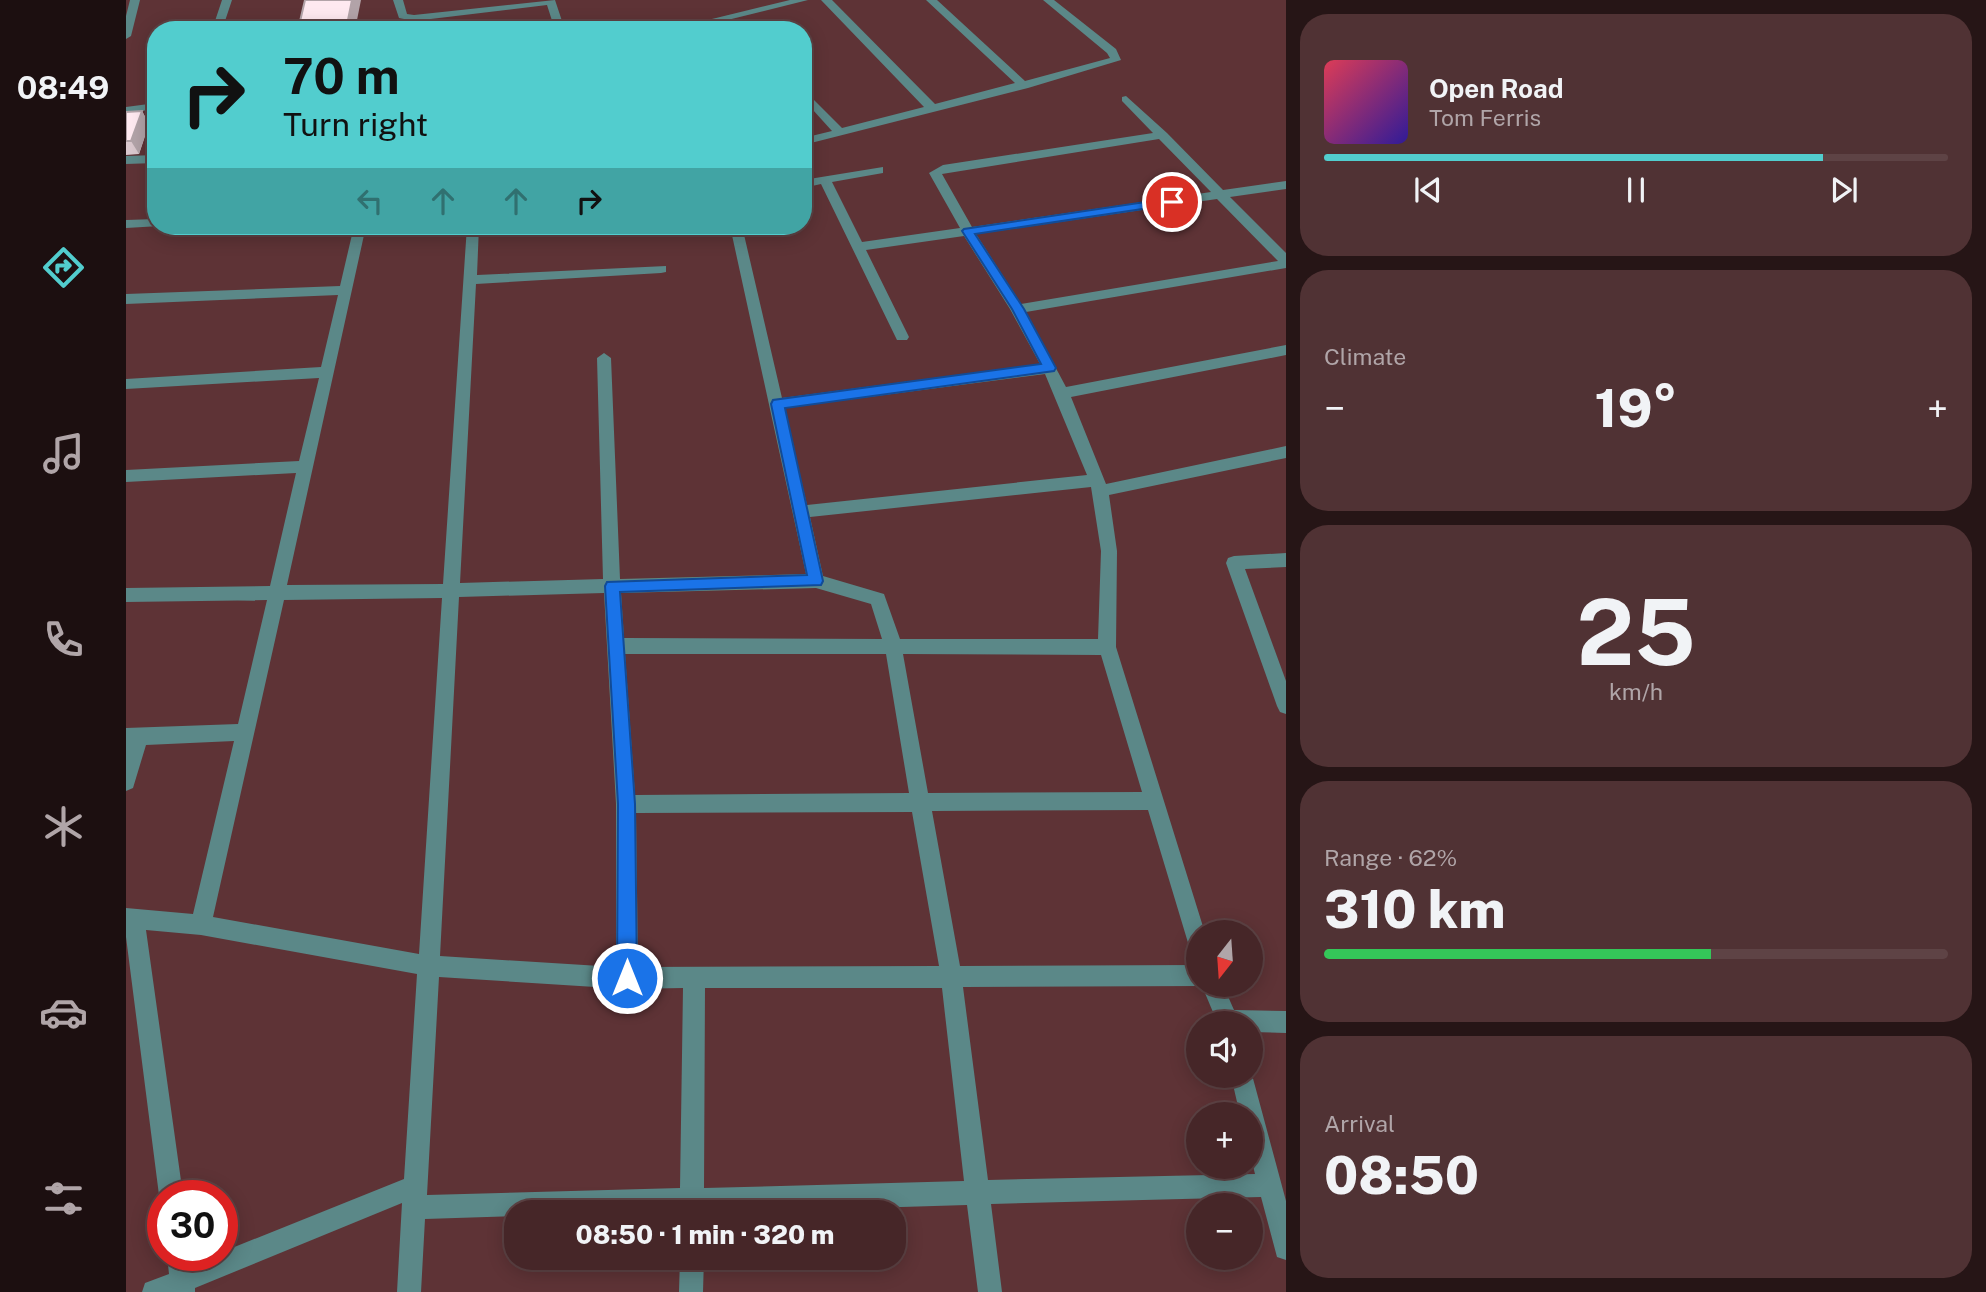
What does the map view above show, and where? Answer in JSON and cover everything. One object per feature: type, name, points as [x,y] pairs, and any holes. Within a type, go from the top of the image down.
[{"type":"street","points":[[126,36],[135,0]]},
{"type":"street","points":[[220,21],[227,0]]},
{"type":"street","points":[[398,0],[403,16],[414,18],[550,1],[557,21]]},
{"type":"street","points":[[731,21],[803,0]]},
{"type":"street","points":[[826,0],[933,109]]},
{"type":"street","points":[[931,0],[1024,86]]},
{"type":"street","points":[[812,140],[1116,60],[1112,51],[1048,0]]},
{"type":"street","points":[[1126,99],[1223,194],[1286,263]]},
{"type":"street","points":[[812,102],[839,132]]},
{"type":"street","points":[[126,110],[147,107]]},
{"type":"street","points":[[1163,135],[938,170],[935,177],[1017,309],[1050,368],[1098,485],[1109,551],[1107,647],[1191,920]]},
{"type":"street","points":[[126,160],[147,159]]},
{"type":"street","points":[[812,182],[879,170]]},
{"type":"street","points":[[825,180],[902,337]]},
{"type":"street","points":[[859,247],[1286,185]]},
{"type":"street","points":[[126,224],[147,223]]},
{"type":"street","points":[[201,925],[358,235]]},
{"type":"street","points":[[410,1292],[472,235]]},
{"type":"street","points":[[738,235],[816,581]]},
{"type":"street","points":[[1017,309],[1286,263]]},
{"type":"street","points":[[470,279],[661,269]]},
{"type":"street","points":[[126,299],[345,290]]},
{"type":"street","points":[[1062,393],[1286,350]]},
{"type":"street","points":[[604,358],[612,586],[626,804],[627,978]]},
{"type":"street","points":[[778,404],[1050,368]]},
{"type":"street","points":[[126,384],[327,372]]},
{"type":"street","points":[[801,512],[1098,485],[1286,452]]},
{"type":"street","points":[[126,476],[306,467]]},
{"type":"street","points":[[1286,560],[1234,563],[1286,706]]},
{"type":"street","points":[[126,595],[277,591],[451,593],[816,581],[878,599],[893,645],[951,977],[990,1292]]},
{"type":"street","points":[[616,646],[1107,647]]},
{"type":"street","points":[[126,782],[132,737],[245,732]]},
{"type":"street","points":[[626,804],[1154,801]]},
{"type":"street","points":[[169,1180],[130,919],[201,925],[429,966],[627,978],[1186,976]]},
{"type":"street","points":[[693,1200],[694,978]]},
{"type":"street","points":[[1263,1022],[1286,1022]]},
{"type":"street","points":[[1245,1088],[1286,1248]]},
{"type":"street","points":[[815,1200],[977,1192],[1270,1185]]},
{"type":"street","points":[[154,1292],[183,1286],[415,1196],[526,1200]]},
{"type":"street","points":[[691,1292],[692,1270]]},
{"type":"building","points":[[305,0],[352,0],[348,21],[300,21]]},
{"type":"building","points":[[142,111],[131,141],[126,141],[126,112]]},
{"type":"route","points":[[627,978],[626,804],[612,586],[816,581],[778,404],[1050,368],[968,231],[1172,202]]}]
